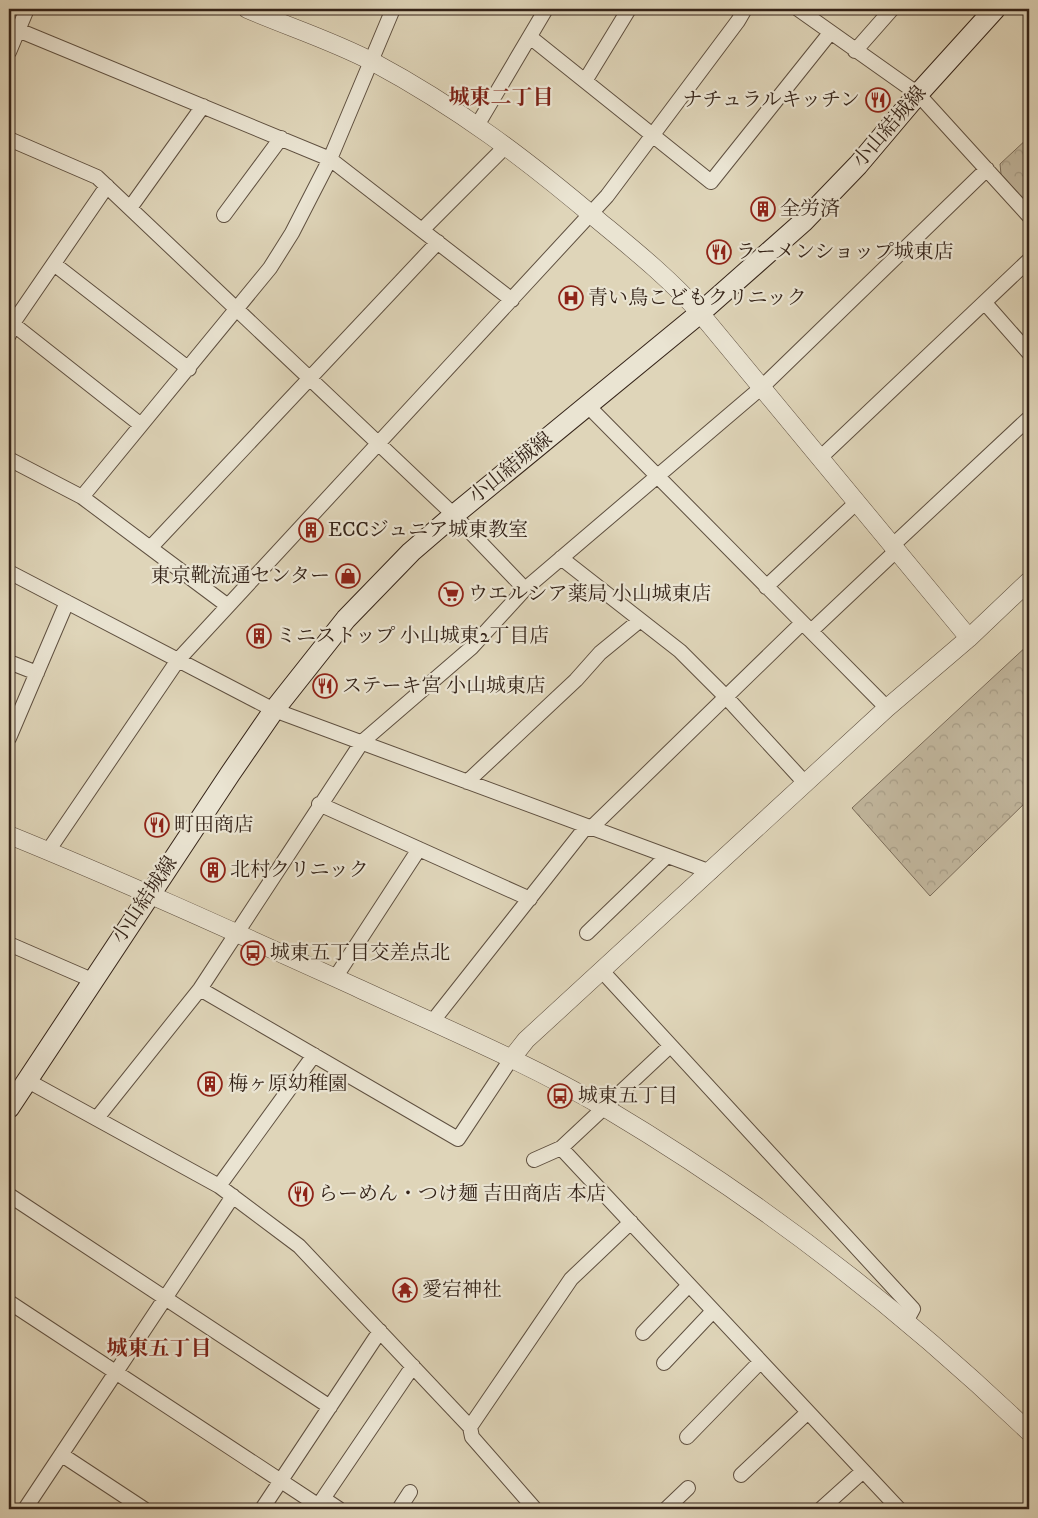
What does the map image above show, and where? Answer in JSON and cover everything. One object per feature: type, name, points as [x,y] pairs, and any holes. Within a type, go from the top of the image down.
[{"type":"main road","name":"小山結城線","points":[[9,1108],[149,893],[274,710],[346,618],[411,552],[700,313],[803,222],[858,165],[918,94],[995,9]]},
{"type":"street","points":[[9,52],[27,9]]},
{"type":"street","points":[[247,9],[371,61],[434,96],[478,124],[590,212],[678,288],[969,638]]},
{"type":"street","points":[[82,497],[270,268],[292,233],[330,159],[393,9]]},
{"type":"street","points":[[478,124],[546,9]]},
{"type":"street","points":[[585,81],[629,9]]},
{"type":"street","points":[[48,851],[178,660],[512,300],[590,212],[607,196],[745,9]]},
{"type":"street","points":[[798,9],[918,94],[1029,216]]},
{"type":"street","points":[[856,51],[892,9]]},
{"type":"street","points":[[18,30],[330,159],[512,300]]},
{"type":"street","points":[[530,36],[652,136],[712,182],[830,33]]},
{"type":"street","points":[[130,208],[203,106]]},
{"type":"street","points":[[224,215],[281,138]]},
{"type":"street","points":[[9,139],[98,177],[454,515],[525,589]]},
{"type":"street","points":[[422,230],[506,146]]},
{"type":"street","points":[[97,1118],[200,989],[319,804],[362,742],[471,648],[525,589],[762,387],[987,169]]},
{"type":"street","points":[[107,186],[10,327],[142,425]]},
{"type":"street","points":[[151,547],[438,242]]},
{"type":"street","points":[[820,458],[1029,260]]},
{"type":"street","points":[[54,264],[188,369]]},
{"type":"street","points":[[985,303],[1029,353]]},
{"type":"street","points":[[587,405],[887,708]]},
{"type":"street","points":[[432,1022],[588,828],[727,698],[895,547],[1029,418]]},
{"type":"street","points":[[9,459],[82,497],[228,606]]},
{"type":"street","points":[[766,587],[857,502]]},
{"type":"street","points":[[561,558],[639,621],[680,651],[727,698],[806,784]]},
{"type":"street","points":[[9,572],[274,710],[711,872]]},
{"type":"street","points":[[200,989],[458,1139],[511,1059],[526,1040],[711,872],[887,708],[969,638],[1029,581]]},
{"type":"street","points":[[9,738],[67,602]]},
{"type":"street","points":[[467,782],[576,680],[600,653],[639,621]]},
{"type":"street","points":[[9,662],[37,673]]},
{"type":"street","points":[[319,804],[530,899]]},
{"type":"street","points":[[9,835],[149,893],[432,1022],[511,1059],[604,1107],[691,1161],[758,1208],[907,1320],[1029,1432]]},
{"type":"street","points":[[335,978],[419,849]]},
{"type":"street","points":[[587,933],[667,856]]},
{"type":"street","points":[[9,944],[92,980]]},
{"type":"street","points":[[602,971],[913,1309],[907,1320]]},
{"type":"street","points":[[534,1160],[561,1148],[670,1046]]},
{"type":"street","points":[[220,1186],[314,1055]]},
{"type":"street","points":[[28,1081],[220,1186],[299,1246],[470,1427],[472,1437],[535,1509]]},
{"type":"street","points":[[561,1148],[862,1472],[899,1509]]},
{"type":"street","points":[[9,1195],[330,1407]]},
{"type":"street","points":[[25,1509],[117,1374],[233,1196]]},
{"type":"street","points":[[470,1427],[571,1279],[631,1222]]},
{"type":"street","points":[[643,1333],[688,1284]]},
{"type":"street","points":[[9,1302],[280,1481],[320,1505],[339,1509]]},
{"type":"street","points":[[664,1363],[713,1311]]},
{"type":"street","points":[[262,1509],[380,1331]]},
{"type":"street","points":[[687,1437],[760,1362]]},
{"type":"street","points":[[320,1505],[413,1366]]},
{"type":"street","points":[[741,1475],[807,1413]]},
{"type":"street","points":[[62,1455],[144,1509]]},
{"type":"street","points":[[821,1509],[862,1472]]},
{"type":"street","points":[[666,1509],[688,1488]]},
{"type":"street","points":[[399,1509],[410,1492]]},
{"type":"green space","points":[[1029,137],[1029,205],[1001,174],[1000,164]]},
{"type":"green space","points":[[1029,644],[1029,799],[930,896],[852,808]]},
{"type":"place","name":"ナチュラルキッチン","points":[[878,100]]},
{"type":"place","name":"全労済","points":[[763,209]]},
{"type":"place","name":"ラーメンショップ城東店","points":[[719,252]]},
{"type":"place","name":"青い鳥こどもクリニック","points":[[571,298]]},
{"type":"place","name":"ECCジュニア城東教室","points":[[311,530]]},
{"type":"place","name":"東京靴流通センター","points":[[348,576]]},
{"type":"place","name":"ウエルシア薬局 小山城東店","points":[[451,594]]},
{"type":"place","name":"ミニストップ 小山城東2丁目店","points":[[259,636]]},
{"type":"place","name":"ステーキ宮 小山城東店","points":[[325,686]]},
{"type":"place","name":"町田商店","points":[[157,825]]},
{"type":"place","name":"北村クリニック","points":[[213,870]]},
{"type":"place","name":"城東五丁目交差点北","points":[[253,953]]},
{"type":"place","name":"梅ヶ原幼稚園","points":[[210,1084]]},
{"type":"place","name":"城東五丁目","points":[[560,1096]]},
{"type":"place","name":"らーめん・つけ麺 吉田商店 本店","points":[[301,1194]]},
{"type":"place","name":"愛宕神社","points":[[405,1290]]},
{"type":"district","name":"城東二丁目","points":[[501,98]]},
{"type":"district","name":"城東五丁目","points":[[159,1349]]}]
